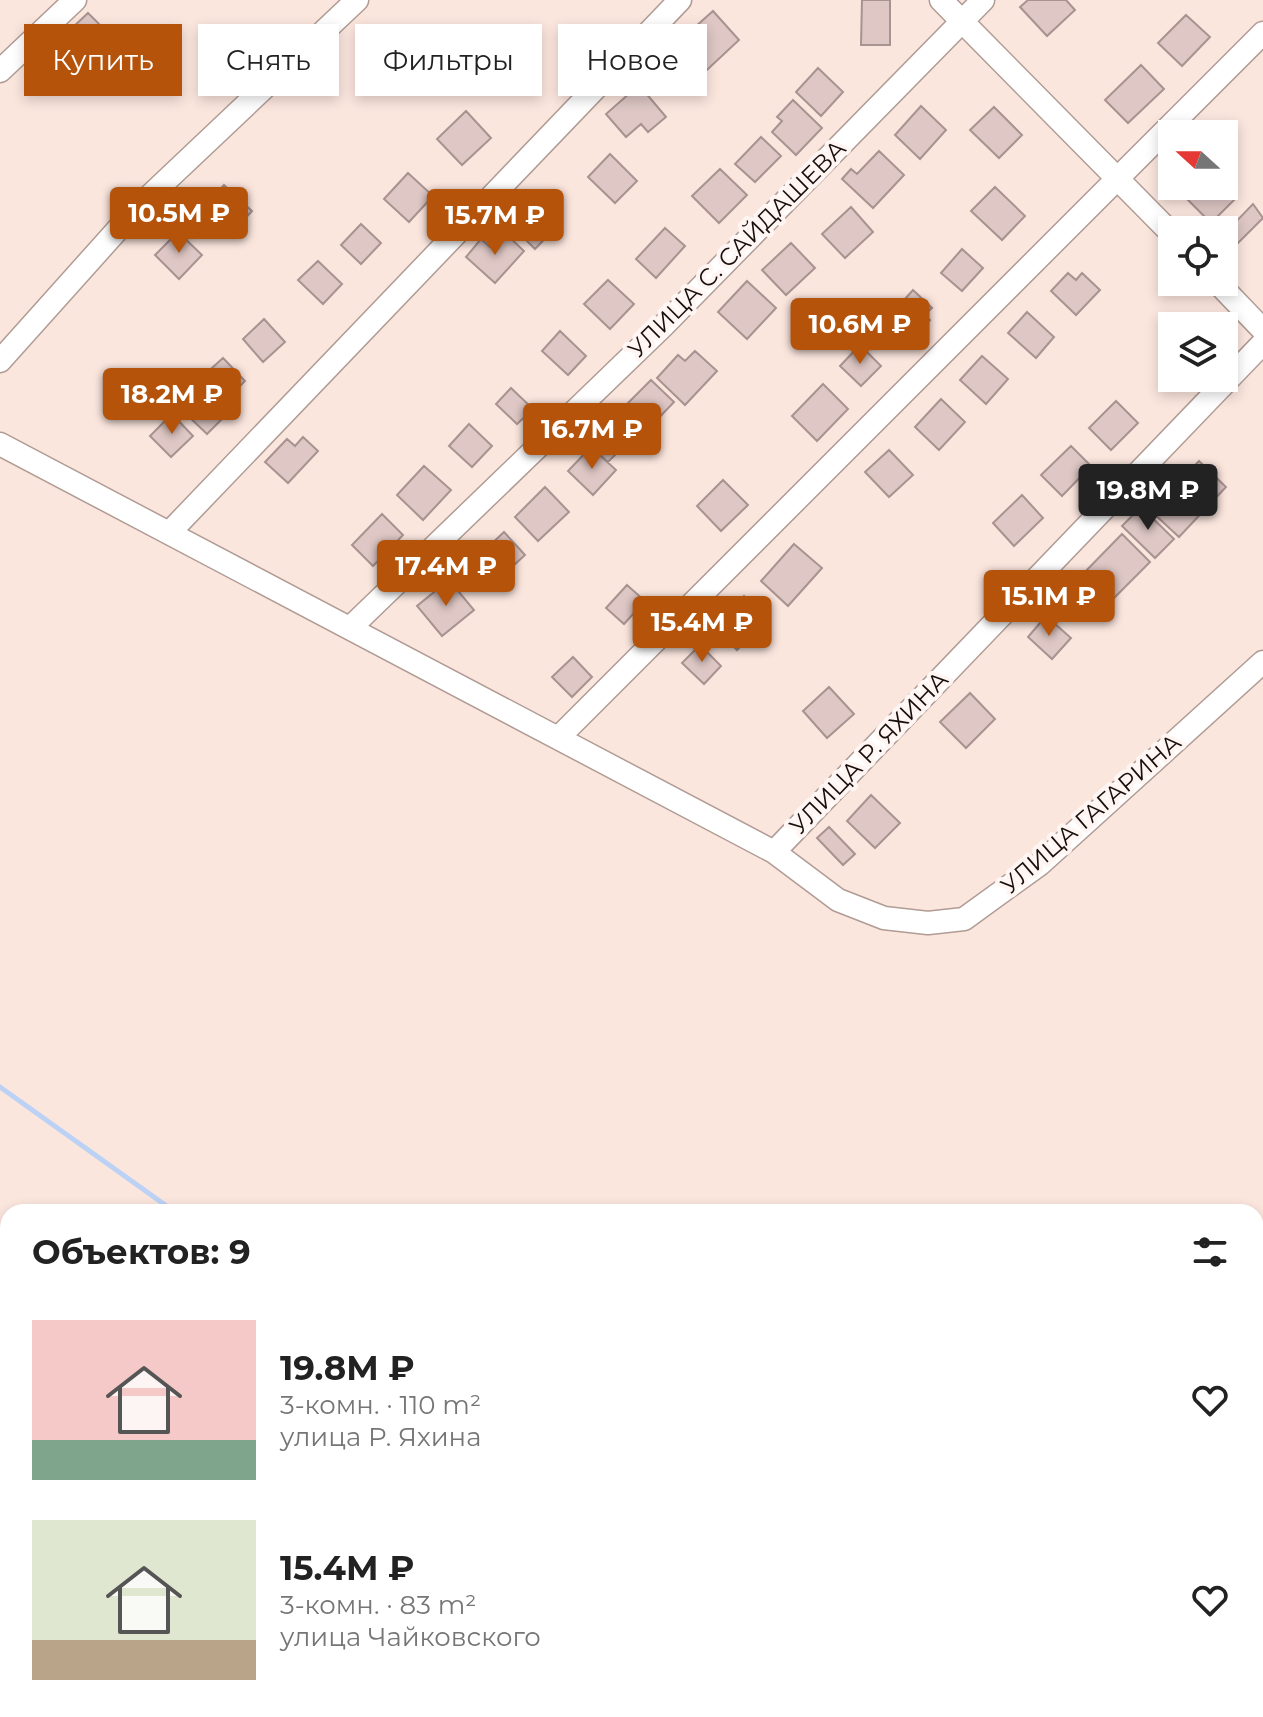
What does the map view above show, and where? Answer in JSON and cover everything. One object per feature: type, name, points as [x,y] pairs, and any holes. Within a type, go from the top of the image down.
[{"type":"street","points":[[0,71],[75,0]]},
{"type":"street","points":[[0,361],[137,208],[357,0]]},
{"type":"street","points":[[169,533],[680,0]]},
{"type":"street","points":[[941,0],[1158,219]]},
{"type":"street","name":"УЛИЦА С. САЙДАШЕВА","points":[[350,628],[664,325],[983,0]]},
{"type":"street","points":[[558,738],[1263,33]]},
{"type":"street","points":[[1230,296],[1263,330]]},
{"type":"street","name":"УЛИЦА Р. ЯХИНА","points":[[774,852],[1263,343]]},
{"type":"street","name":"УЛИЦА ГАГАРИНА","points":[[0,444],[774,852],[838,900],[884,918],[928,923],[964,919],[1040,864],[1263,662]]},
{"type":"building","points":[[862,0],[890,0],[890,45],[861,45]]},
{"type":"building","points":[[1028,0],[1066,0],[1075,10],[1047,36],[1020,7]]},
{"type":"building","points":[[713,11],[739,40],[707,70],[707,24],[698,24]]},
{"type":"building","points":[[88,13],[99,24],[76,24]]},
{"type":"building","points":[[1186,15],[1210,37],[1182,66],[1158,43]]},
{"type":"building","points":[[1141,65],[1164,89],[1128,123],[1105,100]]},
{"type":"building","points":[[818,68],[843,92],[821,116],[796,92]]},
{"type":"building","points":[[626,96],[648,96],[666,117],[648,132],[641,124],[626,137],[606,114]]},
{"type":"building","points":[[793,100],[822,128],[796,155],[772,132],[782,121],[777,117]]},
{"type":"building","points":[[921,106],[946,130],[920,159],[895,135]]},
{"type":"building","points":[[994,107],[1022,135],[999,158],[970,130]]},
{"type":"building","points":[[466,111],[491,138],[462,165],[437,139]]},
{"type":"building","points":[[761,137],[781,156],[755,182],[735,164]]},
{"type":"building","points":[[879,151],[904,175],[873,208],[842,179],[851,169],[857,174]]},
{"type":"building","points":[[610,154],[637,181],[615,203],[588,177]]},
{"type":"building","points":[[720,169],[747,195],[719,223],[692,196]]},
{"type":"building","points":[[408,173],[433,196],[409,222],[384,199]]},
{"type":"building","points":[[224,185],[252,211],[231,234],[203,208]]},
{"type":"building","points":[[995,187],[1025,216],[1002,240],[971,211]]},
{"type":"building","points":[[528,194],[559,224],[535,249],[504,218]]},
{"type":"building","points":[[1188,200],[1234,200],[1218,216],[1204,216]]},
{"type":"building","points":[[1253,204],[1263,218],[1238,243],[1238,220]]},
{"type":"building","points":[[851,207],[873,232],[845,258],[822,234]]},
{"type":"building","points":[[361,224],[381,243],[361,264],[341,245]]},
{"type":"building","points":[[665,228],[685,246],[656,278],[636,259]]},
{"type":"building","points":[[178,232],[202,255],[179,279],[155,255]]},
{"type":"building","points":[[504,232],[524,251],[495,283],[466,257],[481,239],[490,247]]},
{"type":"building","points":[[791,243],[815,268],[786,295],[762,270]]},
{"type":"building","points":[[962,249],[983,268],[962,291],[941,273]]},
{"type":"building","points":[[318,261],[342,284],[323,304],[298,280]]},
{"type":"building","points":[[1068,273],[1076,280],[1082,273],[1100,290],[1076,315],[1051,291]]},
{"type":"building","points":[[608,280],[634,304],[610,329],[584,304]]},
{"type":"building","points":[[747,281],[776,308],[747,339],[718,312]]},
{"type":"building","points":[[913,290],[932,308],[924,315],[930,320],[911,340],[888,318]]},
{"type":"building","points":[[1027,312],[1054,337],[1036,358],[1008,333]]},
{"type":"building","points":[[264,319],[285,342],[263,362],[243,339]]},
{"type":"building","points":[[560,331],[586,356],[568,375],[542,351]]},
{"type":"building","points":[[860,345],[881,366],[861,386],[840,366]]},
{"type":"building","points":[[695,351],[717,371],[685,405],[657,378],[678,355],[685,361]]},
{"type":"building","points":[[982,356],[1008,379],[986,404],[960,380]]},
{"type":"building","points":[[223,358],[245,381],[224,402],[201,378]]},
{"type":"building","points":[[651,380],[674,402],[651,426],[627,404]]},
{"type":"building","points":[[823,384],[848,409],[817,441],[792,416]]},
{"type":"building","points":[[511,388],[533,409],[517,424],[496,404]]},
{"type":"building","points":[[200,397],[222,419],[207,434],[185,413]]},
{"type":"building","points":[[941,399],[965,422],[939,450],[915,427]]},
{"type":"building","points":[[1116,401],[1138,423],[1111,450],[1089,428]]},
{"type":"building","points":[[617,407],[646,435],[633,448],[605,420]]},
{"type":"building","points":[[172,414],[193,436],[171,457],[150,436]]},
{"type":"building","points":[[599,422],[624,446],[608,462],[591,447],[586,452],[578,443]]},
{"type":"building","points":[[469,424],[492,446],[472,467],[449,446]]},
{"type":"building","points":[[303,437],[318,451],[288,483],[265,462],[287,439],[295,446]]},
{"type":"building","points":[[1071,446],[1091,466],[1062,496],[1041,475]]},
{"type":"building","points":[[591,447],[616,470],[593,495],[568,471]]},
{"type":"building","points":[[889,450],[913,475],[889,497],[865,472]]},
{"type":"building","points":[[1199,461],[1226,487],[1179,537],[1151,511]]},
{"type":"building","points":[[424,466],[451,490],[423,520],[397,495]]},
{"type":"building","points":[[723,480],[748,505],[721,531],[697,506]]},
{"type":"building","points":[[545,487],[569,512],[538,541],[515,517]]},
{"type":"building","points":[[1022,495],[1043,518],[1014,546],[993,523]]},
{"type":"building","points":[[1141,507],[1174,539],[1155,558],[1122,526]]},
{"type":"building","points":[[382,514],[403,535],[373,566],[352,545]]},
{"type":"building","points":[[504,532],[525,555],[488,589],[468,566]]},
{"type":"building","points":[[1122,534],[1150,562],[1104,608],[1076,581]]},
{"type":"building","points":[[794,544],[822,568],[788,606],[761,581]]},
{"type":"building","points":[[449,580],[474,610],[442,636],[417,606]]},
{"type":"building","points":[[627,585],[645,601],[624,624],[606,608]]},
{"type":"building","points":[[744,596],[767,620],[737,650],[713,626]]},
{"type":"building","points":[[1046,616],[1071,638],[1052,659],[1028,637]]},
{"type":"building","points":[[700,645],[721,666],[704,684],[682,663]]},
{"type":"building","points":[[573,657],[592,677],[572,697],[552,677]]},
{"type":"building","points":[[829,687],[854,714],[827,738],[803,711]]},
{"type":"building","points":[[970,693],[995,719],[966,748],[940,722]]},
{"type":"building","points":[[871,795],[900,823],[875,848],[847,821]]},
{"type":"building","points":[[829,827],[855,854],[843,865],[817,838]]},
{"type":"waterway","points":[[0,1087],[164,1204]]}]
